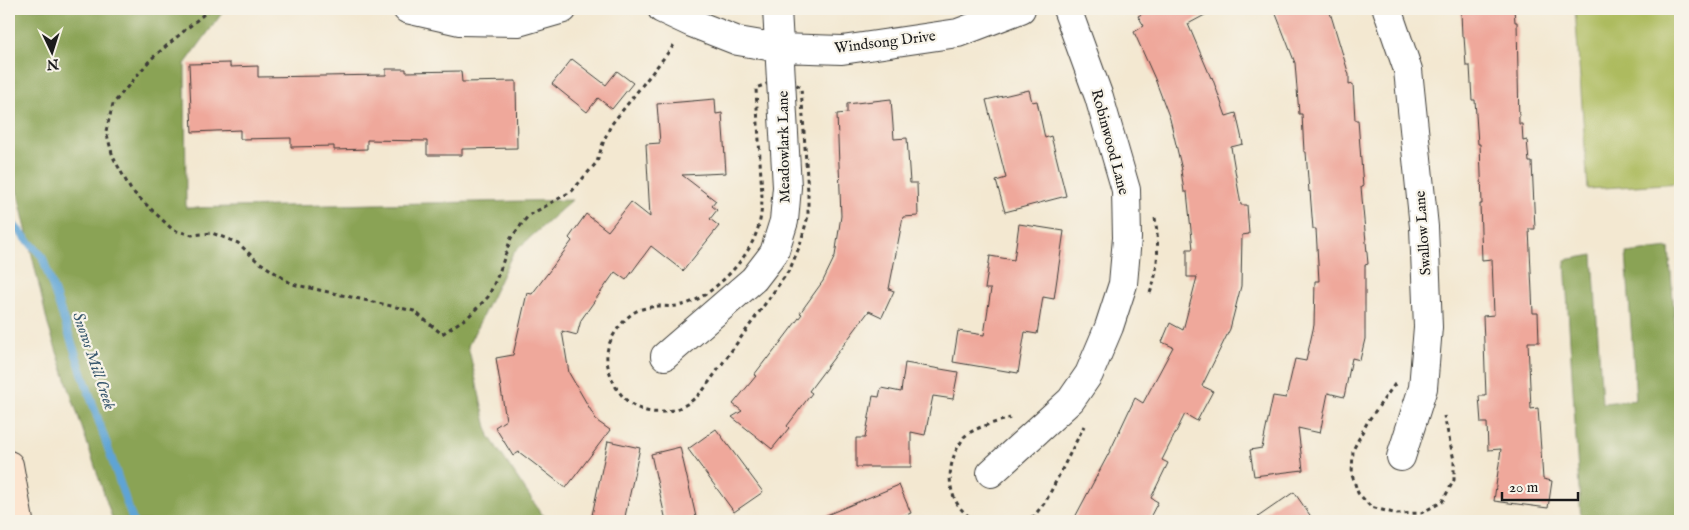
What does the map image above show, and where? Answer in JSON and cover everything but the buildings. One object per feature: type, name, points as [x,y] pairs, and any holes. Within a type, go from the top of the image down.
[{"type":"main road","points":[[9,465],[19,521]]},
{"type":"street","points":[[407,9],[460,21],[518,22],[563,9]]},
{"type":"street","name":"Windsong Drive","points":[[662,9],[738,41],[780,48],[842,50],[958,33],[1021,9]]},
{"type":"street","name":"Meadowlark Lane","points":[[665,356],[754,280],[774,253],[784,221],[788,187],[777,9]]},
{"type":"street","name":"Robinwood Lane","points":[[991,473],[1071,400],[1089,374],[1110,327],[1123,284],[1127,238],[1126,190],[1100,97],[1067,9]]},
{"type":"street","name":"Swallow Lane","points":[[1387,9],[1408,70],[1424,227],[1428,327],[1423,388],[1401,457]]},
{"type":"path","points":[[210,9],[151,59],[113,104],[106,131],[113,157],[131,190],[173,230],[192,235],[212,233],[238,242],[256,260],[292,284],[414,311],[442,334],[469,316],[488,297],[499,273],[511,238],[528,216],[572,191],[597,162],[611,125],[692,23]]},
{"type":"path","points":[[782,78],[801,87],[808,192],[808,216],[800,245],[790,269],[702,392],[688,404],[673,410],[655,412],[638,408],[625,401],[615,387],[608,369],[606,351],[612,337],[625,320],[638,310],[659,306],[677,306],[696,300],[715,288],[731,273],[746,253],[757,231],[762,204],[756,88],[782,78]]},
{"type":"path","points":[[976,521],[970,518],[950,491],[949,472],[955,454],[964,438],[982,427],[1014,417]]},
{"type":"green space","points":[[9,9],[225,9],[185,64],[186,208],[572,200],[513,253],[468,346],[489,436],[541,513],[550,521],[113,521],[48,325],[9,155]]},
{"type":"green space","points":[[1575,9],[1680,9],[1680,183],[1588,189]]},
{"type":"green space","points":[[1669,248],[1680,388],[1680,521],[1581,521],[1565,260],[1593,255],[1602,403],[1636,400],[1626,253]]},
{"type":"waterway","name":"Snows Mill Creek","points":[[9,220],[42,256],[133,521]]}]
